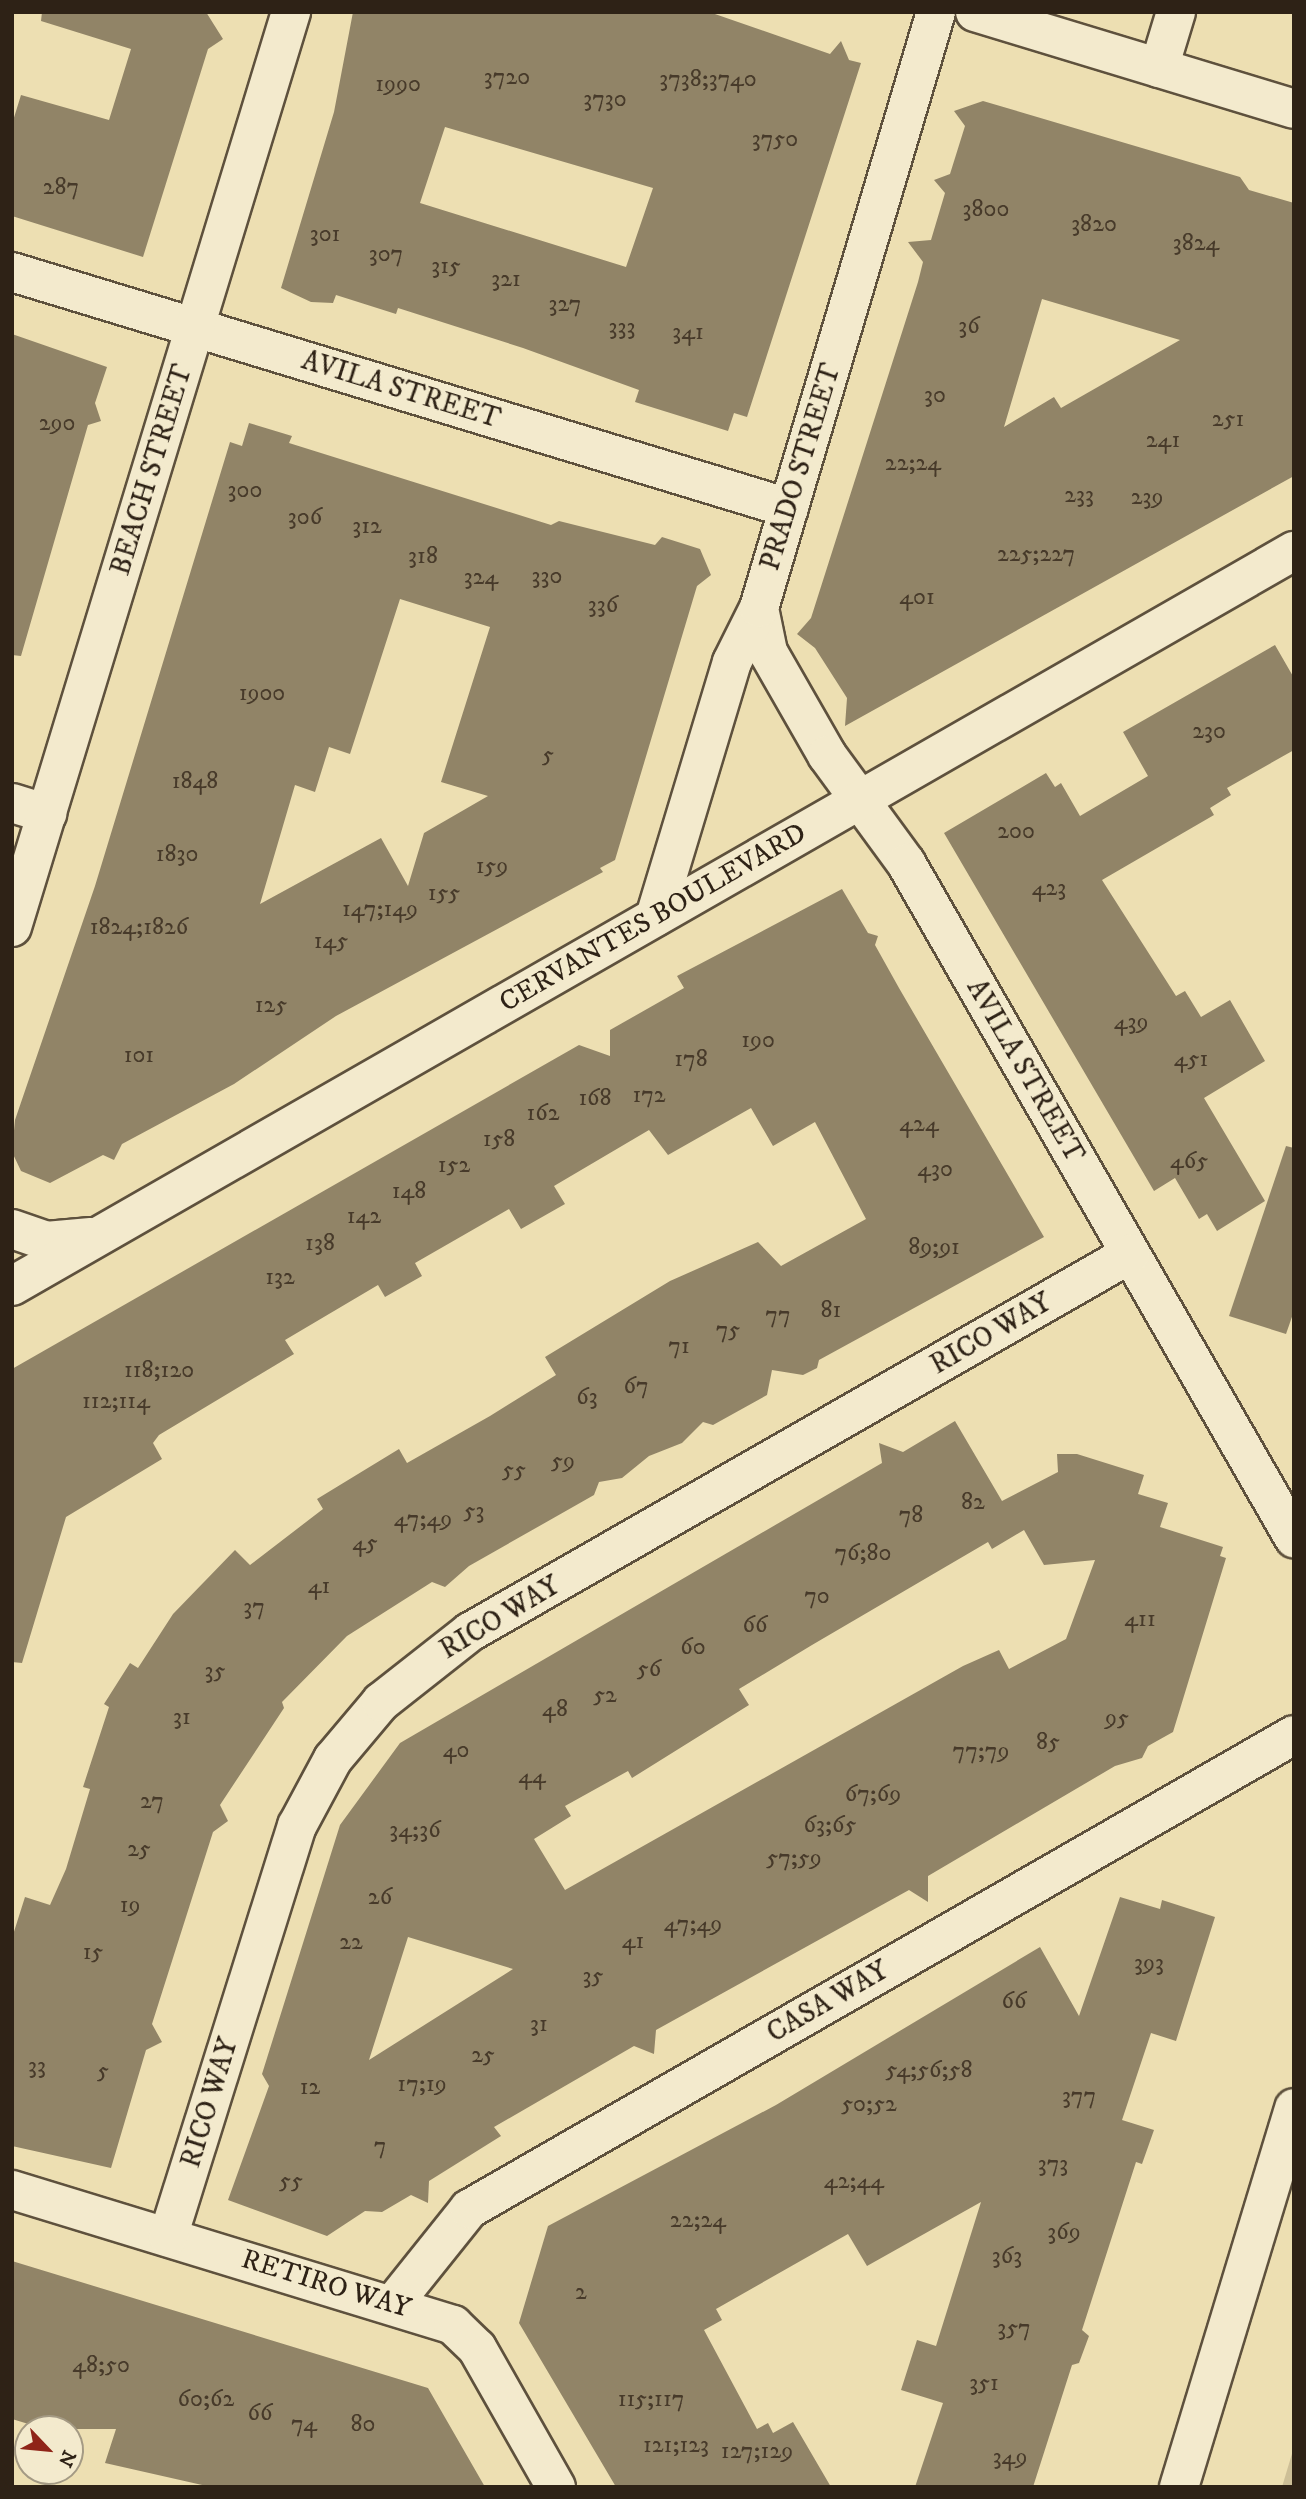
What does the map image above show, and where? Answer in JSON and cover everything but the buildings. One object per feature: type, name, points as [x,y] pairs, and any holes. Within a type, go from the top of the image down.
[{"type":"street","name":"BEACH STREET","points":[[12,928],[29,808],[195,328],[291,12]]},
{"type":"street","name":"PRADO STREET","points":[[654,917],[732,662],[759,608],[936,12]]},
{"type":"street","points":[[975,12],[1294,109]]},
{"type":"street","points":[[1159,68],[1176,12]]},
{"type":"street","name":"AVILA STREET","points":[[12,272],[789,508]]},
{"type":"street","name":"CERVANTES BOULEVARD","points":[[12,1286],[1294,551]]},
{"type":"street","name":"AVILA STREET","points":[[759,608],[768,652],[827,755],[906,863],[1294,1538]]},
{"type":"street","points":[[12,1229],[46,1241],[103,1234]]},
{"type":"street","name":"RICO WAY","points":[[168,2237],[297,1826],[333,1759],[381,1702],[470,1632],[1130,1254]]},
{"type":"street","name":"CASA WAY","points":[[393,2304],[469,2209],[1294,1735]]},
{"type":"street","points":[[1179,2487],[1294,2108]]},
{"type":"street","name":"RETIRO WAY","points":[[12,2190],[393,2304],[465,2334],[556,2487]]},
{"type":"shaded area","points":[[1294,2447],[1294,2487],[1282,2487]]}]
